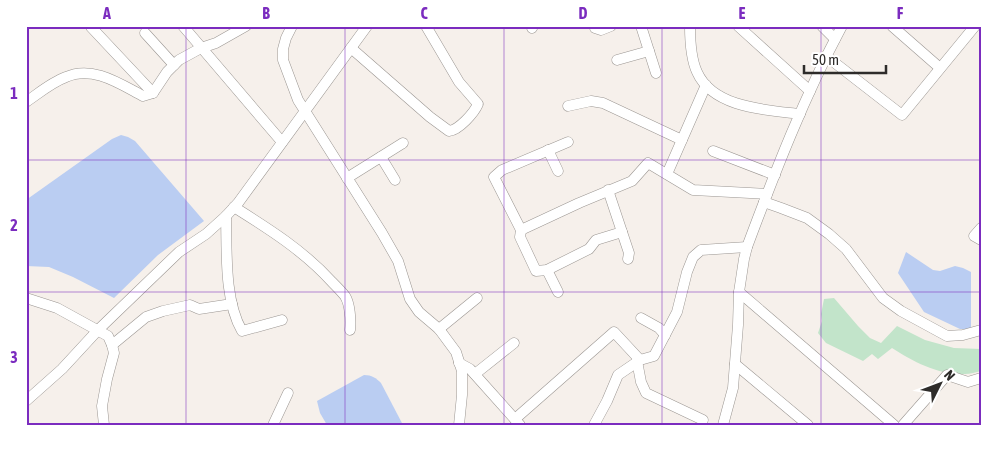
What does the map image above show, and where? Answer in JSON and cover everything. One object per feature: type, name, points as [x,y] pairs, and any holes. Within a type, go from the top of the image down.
[{"type":"street","points":[[183,26],[282,142]]},
{"type":"street","points":[[26,102],[66,77],[80,72],[95,74],[114,81],[143,96],[153,93],[167,72],[179,60],[216,43],[246,26]]},
{"type":"street","points":[[292,26],[286,38],[283,60],[304,112],[382,232],[398,261],[410,299],[419,312],[439,329],[456,352],[462,371],[459,425]]},
{"type":"street","points":[[26,401],[62,369],[98,330],[179,252],[206,234],[226,216],[367,26]]},
{"type":"street","points":[[351,48],[430,117],[449,131],[454,131],[475,110],[478,104],[459,82],[426,26]]},
{"type":"street","points":[[595,26],[595,28],[602,30],[612,26]]},
{"type":"street","points":[[641,26],[656,73]]},
{"type":"street","points":[[690,26],[690,42],[697,72],[706,85],[718,96],[757,109],[800,114]]},
{"type":"street","points":[[738,26],[810,91]]},
{"type":"street","points":[[822,26],[835,39]]},
{"type":"street","points":[[723,425],[732,388],[739,292],[747,247],[789,138],[826,56],[842,26]]},
{"type":"street","points":[[826,56],[902,115],[975,26]]},
{"type":"street","points":[[91,27],[153,93]]},
{"type":"street","points":[[895,28],[940,68]]},
{"type":"street","points":[[145,33],[174,65]]},
{"type":"street","points":[[617,60],[648,51]]},
{"type":"street","points":[[667,174],[706,85]]},
{"type":"street","points":[[568,106],[591,101],[603,104],[682,140]]},
{"type":"street","points":[[568,142],[502,170],[494,177],[521,230],[520,238],[536,271],[547,270],[589,249],[596,240],[622,232]]},
{"type":"street","points":[[347,178],[403,143]]},
{"type":"street","points":[[548,150],[558,171]]},
{"type":"street","points":[[713,152],[774,175]]},
{"type":"street","points":[[381,157],[395,180]]},
{"type":"street","points":[[521,230],[578,203],[632,181],[648,163],[692,190],[765,198],[781,208],[807,218],[846,249],[883,298],[901,311],[947,336],[962,335],[981,330]]},
{"type":"street","points":[[608,190],[629,253],[628,259]]},
{"type":"street","points":[[234,207],[272,231],[311,260],[327,276],[345,297],[350,318],[350,330]]},
{"type":"street","points":[[226,216],[227,262],[232,304],[242,331],[282,320]]},
{"type":"street","points":[[981,228],[974,236],[981,240]]},
{"type":"street","points":[[594,425],[608,401],[618,375],[639,360],[654,356],[677,312],[687,272],[693,257],[701,250],[747,247]]},
{"type":"street","points":[[547,270],[558,292]]},
{"type":"street","points":[[739,292],[894,425]]},
{"type":"street","points":[[26,298],[57,308],[108,336],[114,353],[106,379],[102,406],[104,425]]},
{"type":"street","points":[[439,329],[476,298]]},
{"type":"street","points":[[112,345],[146,317],[163,310],[190,306],[199,309],[232,304]]},
{"type":"street","points":[[641,318],[659,328],[665,335]]},
{"type":"street","points":[[459,363],[470,369],[518,422],[614,332],[639,360],[641,382],[646,393],[702,420]]},
{"type":"street","points":[[475,374],[514,343]]},
{"type":"street","points":[[735,364],[808,425]]},
{"type":"street","points":[[903,425],[947,375],[968,382],[981,378]]},
{"type":"street","points":[[273,425],[288,393]]},
{"type":"green space","points":[[834,298],[870,338],[881,343],[897,326],[925,340],[954,348],[981,349],[981,371],[955,374],[936,370],[918,363],[892,348],[878,359],[872,354],[863,361],[826,343],[818,333],[822,321],[821,314],[824,299]]},
{"type":"water","points":[[121,135],[135,141],[204,221],[158,255],[114,298],[49,267],[26,266],[26,200],[112,139]]},
{"type":"water","points":[[906,252],[933,270],[940,271],[955,266],[971,272],[971,329],[960,329],[924,312],[898,273]]},
{"type":"water","points":[[364,375],[374,377],[381,383],[403,425],[327,425],[320,413],[317,401]]}]
